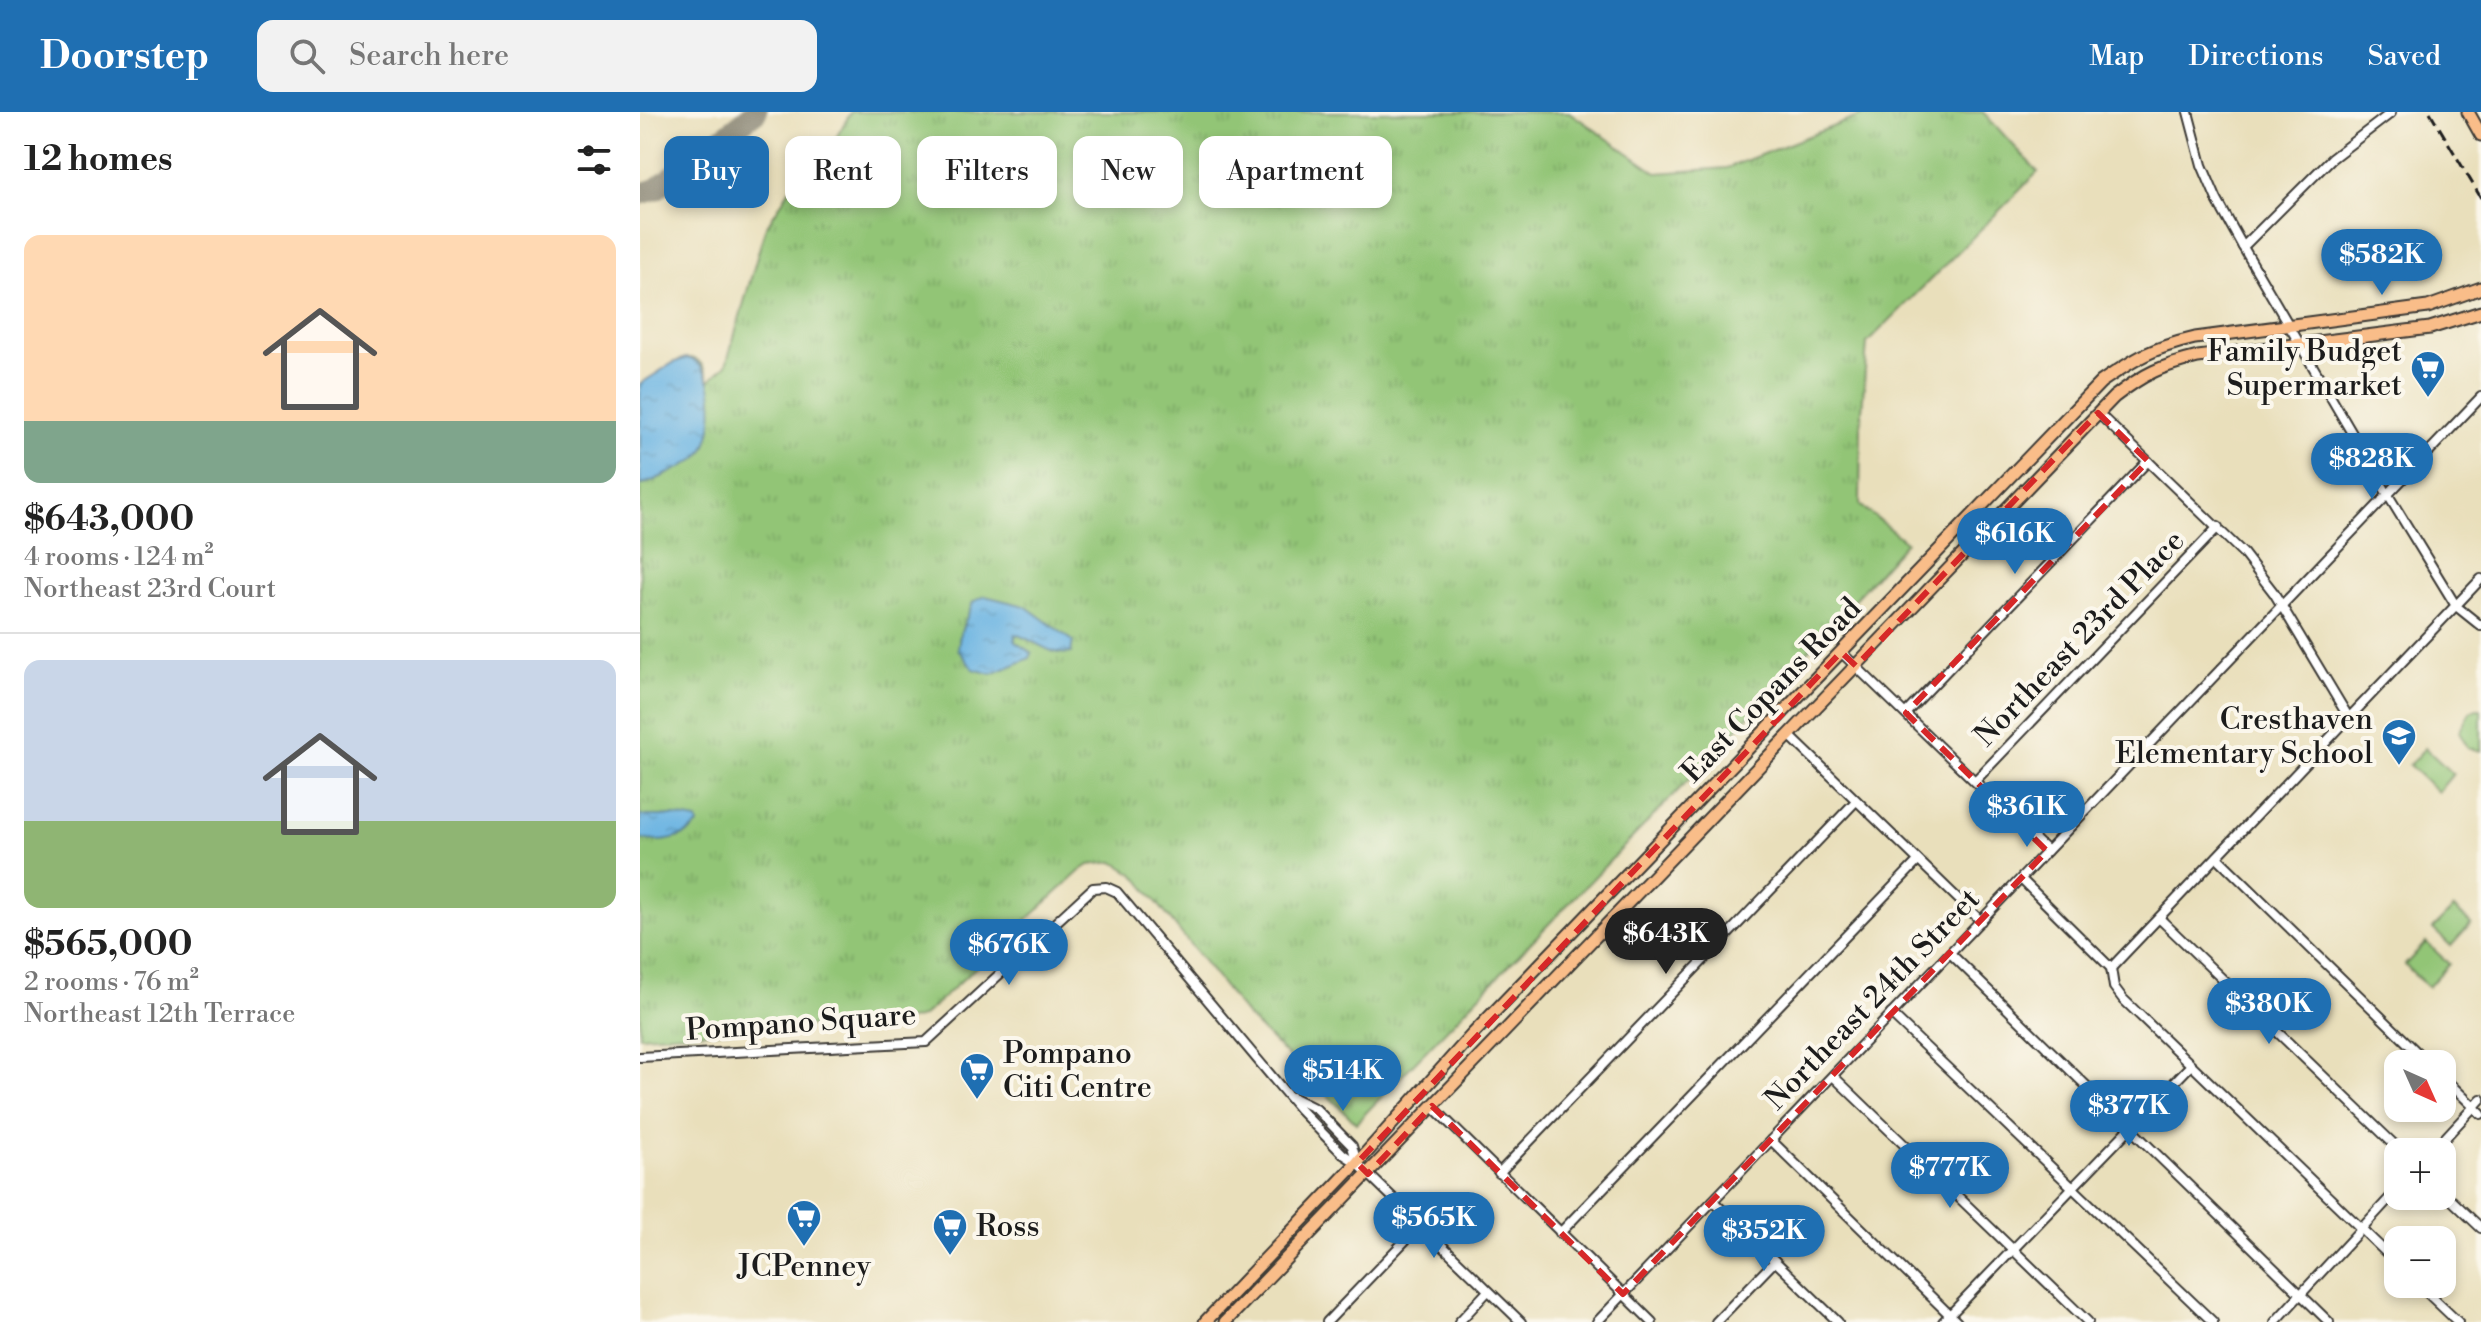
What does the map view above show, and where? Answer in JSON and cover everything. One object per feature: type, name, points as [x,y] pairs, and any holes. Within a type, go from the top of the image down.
[{"type":"main road","points":[[2468,112],[2481,135]]},
{"type":"main road","name":"East Copans Road","points":[[1205,1322],[1357,1163],[1472,1035],[2101,382],[2159,346],[2195,338],[2428,307],[2481,288]]},
{"type":"main road","name":"East Copans Road","points":[[1225,1322],[2114,397],[2143,375],[2198,357],[2430,328],[2481,312]]},
{"type":"street","points":[[2188,112],[2202,165],[2243,247],[2456,606],[2481,626]]},
{"type":"street","points":[[2243,247],[2331,159],[2391,113]]},
{"type":"street","name":"Northeast 24th Street","points":[[1597,1322],[2481,397]]},
{"type":"street","points":[[2098,413],[2243,553],[2282,606],[2349,718]]},
{"type":"street","points":[[1906,713],[2148,461]]},
{"type":"street","name":"Northeast 23rd Place","points":[[1975,781],[2218,527]]},
{"type":"street","points":[[2111,968],[2481,579]]},
{"type":"street","points":[[1841,652],[2047,851]]},
{"type":"street","points":[[1790,736],[1981,921]]},
{"type":"street","points":[[1499,1173],[1856,801]]},
{"type":"street","points":[[2217,857],[2415,1050]]},
{"type":"street","points":[[1560,1233],[1918,861]]},
{"type":"street","points":[[2021,879],[2111,968],[2114,987],[2123,999],[2384,1250]]},
{"type":"street","name":"Pompano Square","points":[[640,1057],[926,1042],[1093,888],[1106,887],[1117,892],[1292,1097],[1316,1109],[1352,1146],[1357,1163],[1521,1322]]},
{"type":"street","points":[[2159,918],[2387,1138]]},
{"type":"street","points":[[1950,953],[2329,1322]]},
{"type":"street","points":[[1891,1014],[2213,1322]]},
{"type":"street","points":[[1771,1140],[1950,1320],[2190,1066]]},
{"type":"street","points":[[1833,1076],[2088,1322]]},
{"type":"street","points":[[2456,1090],[2477,1110]]},
{"type":"street","points":[[2447,1138],[2477,1110],[2481,1099]]},
{"type":"street","points":[[1432,1106],[1652,1322]]},
{"type":"street","points":[[1713,1201],[1834,1321]]},
{"type":"street","points":[[2456,1204],[2481,1228]]},
{"type":"street","points":[[2275,1322],[2384,1205]]},
{"type":"street","points":[[1327,1322],[1421,1224]]},
{"type":"street","points":[[1716,1322],[1775,1261]]},
{"type":"street","points":[[1459,1322],[1488,1291]]},
{"type":"street","points":[[2433,1298],[2458,1322]]},
{"type":"highlighted area","points":[[2098,413],[2148,461],[1906,713],[2047,851],[1623,1294],[1432,1106],[1368,1174],[1357,1163],[1841,652],[1856,666]]},
{"type":"green space","points":[[851,112],[1569,112],[1657,173],[1727,168],[1870,112],[1983,112],[2038,172],[1867,343],[1861,425],[1860,505],[1906,542],[1727,740],[1356,1123],[1247,1016],[1135,875],[1114,862],[1089,865],[1080,871],[922,1017],[640,1036],[640,384],[669,365],[688,358],[697,360],[704,367],[709,381],[726,365],[765,229],[785,197],[785,208],[901,208],[901,136],[837,136]]},
{"type":"green space","points":[[2481,709],[2481,751],[2468,748],[2459,731],[2470,712]]},
{"type":"green space","points":[[2425,748],[2453,774],[2438,792],[2409,765]]},
{"type":"green space","points":[[2454,908],[2471,924],[2451,946],[2433,929]]},
{"type":"green space","points":[[2426,942],[2449,964],[2428,987],[2405,965]]},
{"type":"water","points":[[686,358],[697,363],[710,387],[712,421],[709,437],[696,459],[640,486],[640,384]]},
{"type":"water","points":[[985,596],[1025,606],[1073,641],[1071,653],[1057,653],[1015,634],[1015,642],[1032,653],[1030,658],[992,674],[973,669],[958,649],[960,634],[973,602]]},
{"type":"water","points":[[640,816],[674,816],[697,820],[698,825],[679,837],[663,841],[647,840],[640,838]]},
{"type":"taxiway","points":[[640,194],[656,189],[756,112]]},
{"type":"railway","points":[[2430,112],[2481,198]]},
{"type":"place","name":"Family Budget Supermarket","points":[[2428,399]]},
{"type":"place","name":"Cresthaven Elementary School","points":[[2399,767]]},
{"type":"place","name":"Pompano Citi Centre","points":[[977,1101]]},
{"type":"place","name":"JCPenney","points":[[804,1248]]},
{"type":"place","name":"Ross","points":[[950,1257]]}]
